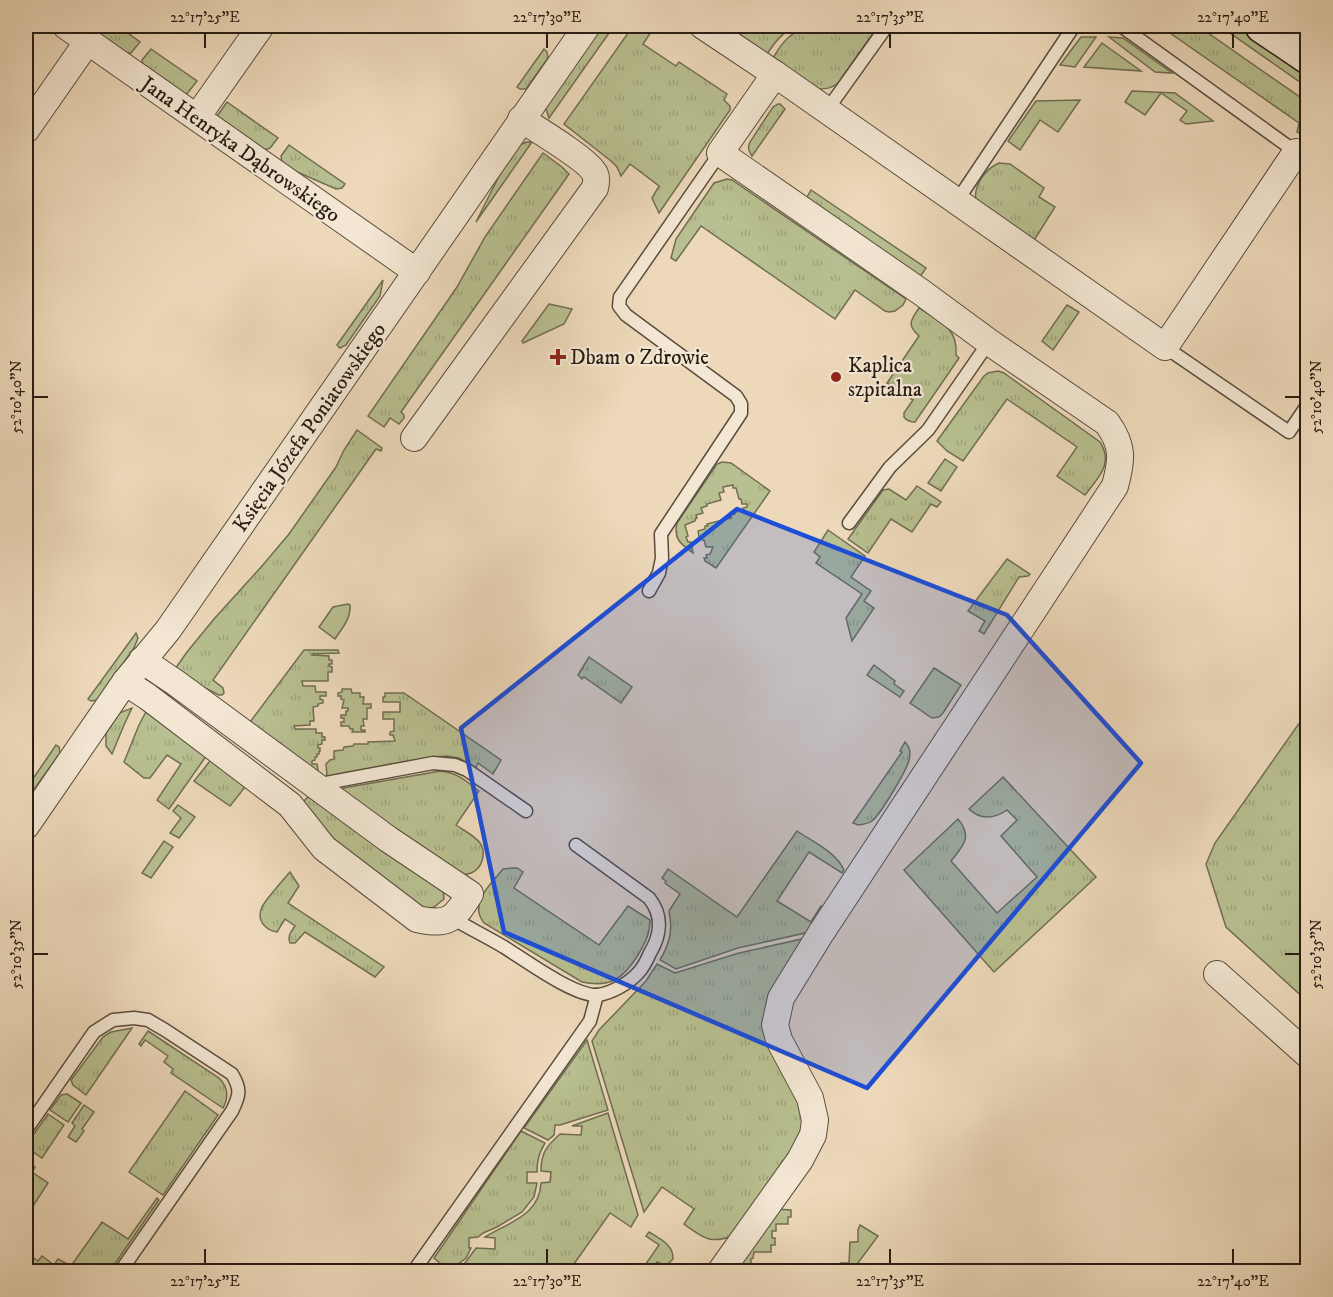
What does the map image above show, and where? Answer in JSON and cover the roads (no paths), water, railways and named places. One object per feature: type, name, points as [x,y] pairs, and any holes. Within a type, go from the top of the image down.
[{"type":"main road","points":[[1262,26],[1308,57]]},
{"type":"street","name":"Jana Henryka Dąbrowskiego","points":[[66,26],[417,272]]},
{"type":"street","points":[[196,117],[261,26]]},
{"type":"street","name":"Księcia Józefa Poniatowskiego","points":[[26,825],[125,682],[168,630],[587,26]]},
{"type":"street","points":[[703,26],[1165,347],[1302,155]]},
{"type":"street","points":[[26,130],[88,41]]},
{"type":"street","points":[[720,1272],[800,1160],[813,1135],[815,1120],[810,1098],[779,1040],[775,1025],[781,998],[821,933],[1115,486],[1120,454],[1118,439],[1107,423],[720,153],[775,74]]},
{"type":"street","points":[[414,438],[595,188],[596,175],[590,167],[521,119]]},
{"type":"street","points":[[125,682],[290,805],[324,848],[417,919],[441,922],[452,918],[460,909],[470,894],[388,840],[142,660]]},
{"type":"street","points":[[1217,974],[1308,1055]]},
{"type":"lane","points":[[827,110],[887,26]]},
{"type":"lane","points":[[957,201],[1074,26]]},
{"type":"lane","points":[[1121,26],[1302,155]]},
{"type":"lane","points":[[650,591],[659,573],[662,558],[661,534],[741,413],[741,404],[736,396],[626,315],[619,306],[620,297],[720,153]]},
{"type":"lane","points":[[849,523],[891,467],[928,430],[989,342]]},
{"type":"lane","points":[[1165,347],[1289,432],[1308,404]]},
{"type":"lane","points":[[315,785],[433,763],[445,763],[467,770],[526,811]]},
{"type":"lane","points":[[452,918],[568,986],[585,993],[597,995],[612,991],[628,982],[640,972],[655,945],[660,929],[659,916],[654,903],[649,898],[576,845]]},
{"type":"lane","points":[[413,1272],[590,1021],[597,995]]},
{"type":"lane","points":[[26,1130],[94,1032],[113,1020],[134,1018],[148,1020],[232,1074],[238,1084],[239,1092],[238,1100],[232,1111],[120,1272]]},
{"type":"place","name":"Dbam o Zdrowie","points":[[558,357]]},
{"type":"place","name":"Kaplica szpitalna","points":[[836,377]]}]
